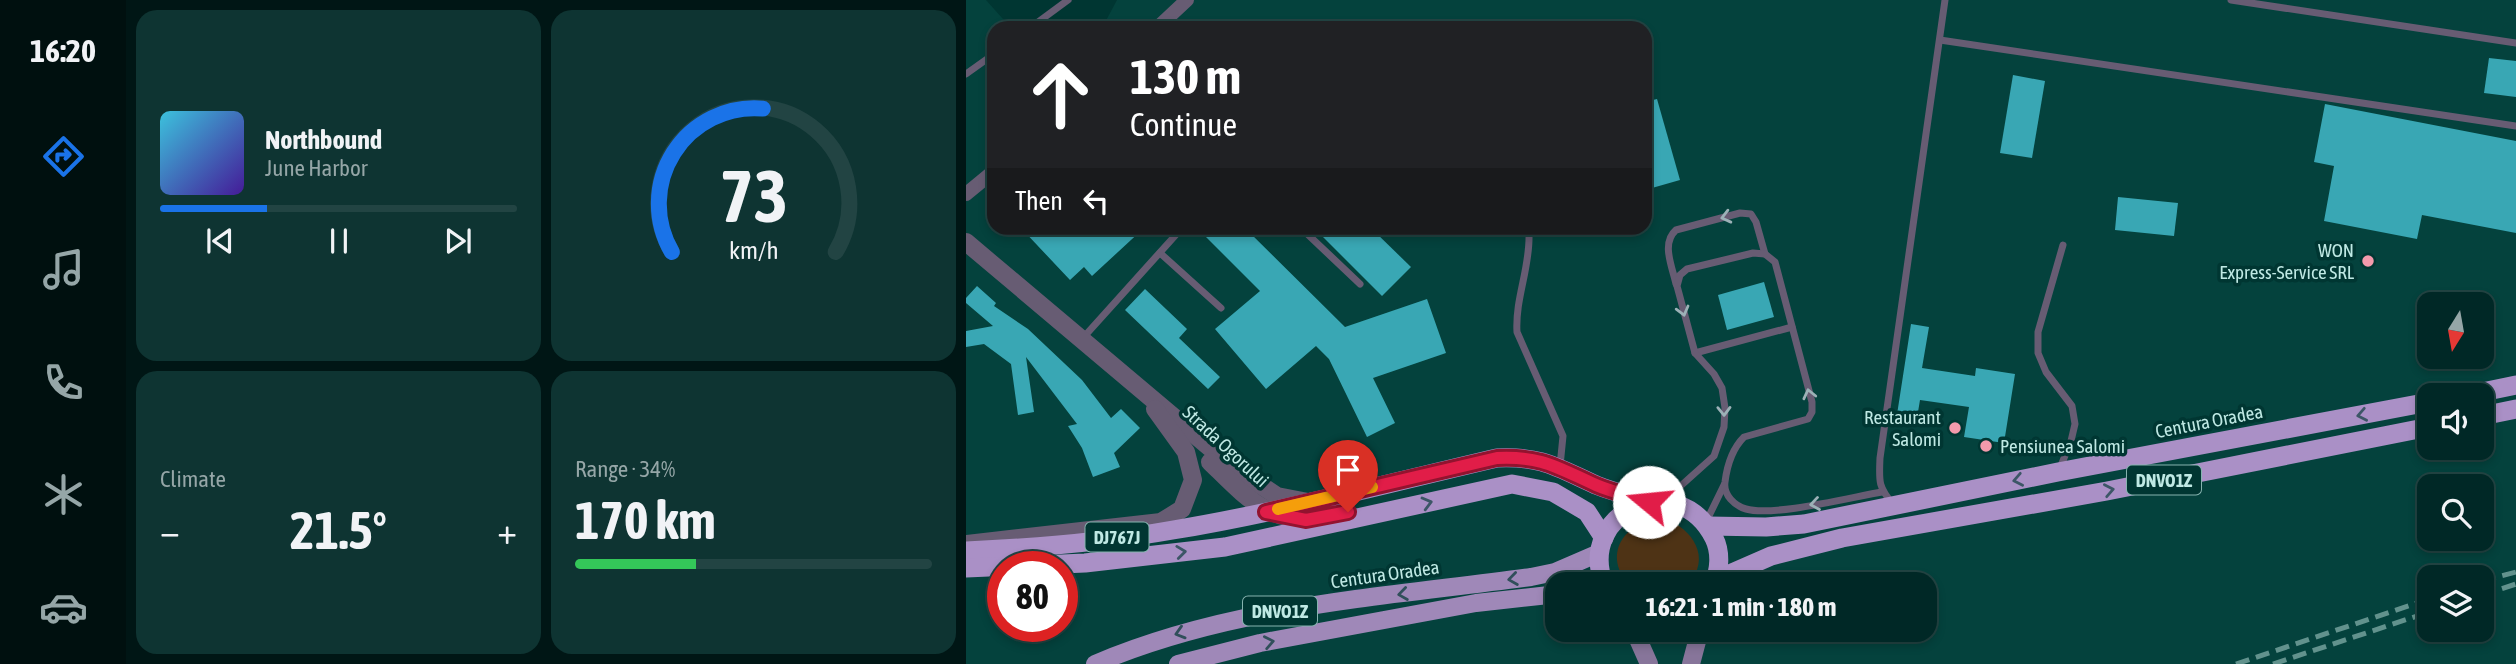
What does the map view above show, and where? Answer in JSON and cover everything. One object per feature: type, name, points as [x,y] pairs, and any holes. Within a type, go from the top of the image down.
[{"type":"highway","points":[[2494,390],[2516,385]]},
{"type":"highway","name":"Centura Oradea","points":[[1707,524],[1786,526],[1888,498],[2058,472],[2417,404]]},
{"type":"highway","points":[[2494,414],[2516,410]]},
{"type":"highway","name":"DNVO1Z","points":[[1736,572],[1771,556],[1842,538],[2107,491],[2417,429]]},
{"type":"highway","name":"DJ767J","points":[[966,551],[1011,549],[1172,530],[1266,512],[1497,458],[1523,457],[1560,467],[1598,486],[1657,501]]},
{"type":"highway","name":"DJ767J","points":[[966,568],[1085,564],[1225,547],[1512,484],[1553,492],[1587,512],[1602,545]]},
{"type":"highway","points":[[1657,501],[1681,505],[1707,524]]},
{"type":"highway","name":"DNVO1Z","points":[[1602,545],[1610,526],[1633,506],[1657,501]]},
{"type":"highway","name":"DNVO1Z","points":[[1707,524],[1716,543],[1719,561],[1716,572]]},
{"type":"highway","points":[[1600,572],[1602,545]]},
{"type":"main road","name":"Centura Oradea","points":[[1095,664],[1193,629],[1255,615],[1555,572],[1602,545]]},
{"type":"main road","name":"DNVO1Z","points":[[1178,664],[1260,643],[1476,603],[1545,595]]},
{"type":"main road","points":[[1639,642],[1649,664]]},
{"type":"main road","points":[[1691,664],[1697,642]]},
{"type":"street","points":[[1164,21],[1187,0]]},
{"type":"street","points":[[966,194],[987,177]]},
{"type":"street","name":"Strada Ogorului","points":[[966,242],[1233,467],[1277,496],[1309,502]]},
{"type":"street","name":"Strada Ogorului","points":[[1117,371],[1241,492],[1266,512],[1306,520],[1368,507],[1392,512]]},
{"type":"street","name":"Strada Ogorului","points":[[966,544],[1161,522],[1182,509],[1193,480],[1186,452],[1155,409]]},
{"type":"lane","points":[[1040,21],[1068,0]]},
{"type":"lane","points":[[1724,485],[1727,495],[1735,504],[1749,510],[1888,498],[1879,479],[1880,458],[1945,0]]},
{"type":"lane","points":[[2231,0],[2516,43]]},
{"type":"lane","points":[[1940,40],[2516,126]]},
{"type":"lane","points":[[966,74],[987,59]]},
{"type":"lane","points":[[1657,501],[1714,456],[1724,428],[1725,408],[1722,388],[1714,374],[1695,353],[1667,245],[1670,235],[1676,230],[1740,214],[1751,214],[1765,254]]},
{"type":"lane","points":[[1081,340],[1176,235]]},
{"type":"lane","points":[[1308,235],[1360,284]]},
{"type":"lane","points":[[1529,235],[1530,249],[1516,314],[1517,332],[1563,436],[1560,467]]},
{"type":"lane","points":[[2058,472],[2076,424],[2072,406],[2046,372],[2038,353],[2038,332],[2063,245]]},
{"type":"lane","points":[[1160,253],[1221,308]]},
{"type":"lane","points":[[1676,286],[1680,275],[1687,269],[1753,253],[1765,254],[1775,262],[1812,402],[1812,412],[1808,419],[1744,437],[1737,445],[1707,524]]},
{"type":"lane","points":[[1695,353],[1792,327]]},
{"type":"shaded area","points":[[966,0],[986,0],[1005,21],[987,21],[987,235],[1652,235],[1652,21],[1106,21],[1117,0],[2516,0],[2516,664],[966,664]]},
{"type":"shaded area","points":[[1664,518],[1691,537],[1699,555],[1696,572],[1620,572],[1617,560],[1622,540],[1629,531],[1651,520]]},
{"type":"building","points":[[2489,58],[2516,61],[2516,97],[2484,93]]},
{"type":"building","points":[[2013,75],[2045,81],[2032,158],[2000,153]]},
{"type":"building","points":[[1657,99],[1680,180],[1652,188],[1652,100]]},
{"type":"building","points":[[2325,104],[2516,141],[2516,233],[2422,215],[2417,239],[2324,221],[2334,166],[2314,162]]},
{"type":"building","points":[[2118,197],[2178,203],[2174,236],[2115,230]]},
{"type":"building","points":[[1028,235],[1136,235],[1092,276],[1084,267],[1070,280]]},
{"type":"building","points":[[1204,235],[1252,235],[1345,327],[1427,299],[1446,353],[1373,378],[1395,423],[1367,437],[1329,359],[1316,346],[1266,389],[1215,329],[1260,291]]},
{"type":"building","points":[[1321,235],[1378,235],[1411,267],[1382,296]]},
{"type":"building","points":[[1764,282],[1774,317],[1727,330],[1718,295]]},
{"type":"building","points":[[977,286],[996,303],[994,306],[1028,329],[1082,380],[1111,418],[1121,409],[1140,428],[1114,453],[1120,467],[1093,477],[1082,448],[1068,426],[1077,424],[1026,357],[1034,412],[1018,415],[1011,364],[984,344],[966,347],[966,331],[993,326],[966,303],[966,298]]},
{"type":"building","points":[[1145,289],[1187,329],[1179,338],[1220,377],[1208,389],[1125,310]]},
{"type":"building","points":[[1911,324],[1929,327],[1922,368],[1975,376],[1976,368],[2015,374],[2004,443],[1964,437],[1969,407],[1920,400],[1916,424],[1896,421]]},
{"type":"railway","points":[[2494,578],[2516,572]]},
{"type":"railway","points":[[2494,591],[2516,584]]},
{"type":"railway","points":[[2236,664],[2417,603]]},
{"type":"railway","points":[[2273,664],[2417,616]]},
{"type":"slow traffic","points":[[1278,509],[1372,487]]},
{"type":"place","name":"WON Express-Service SRL","points":[[2368,261]]},
{"type":"place","name":"Restaurant Salomi","points":[[1955,428]]},
{"type":"place","name":"Pensiunea Salomi","points":[[1986,446]]},
{"type":"route","points":[[1348,512],[1306,520],[1266,512],[1497,458],[1523,457],[1560,467],[1598,486],[1649,502]]}]
